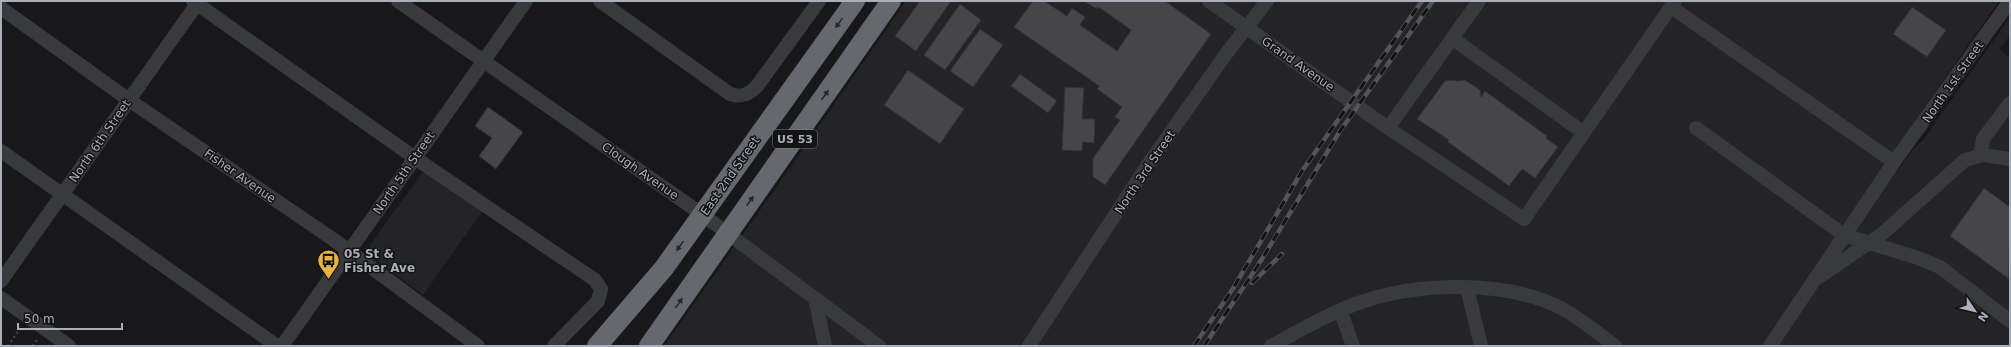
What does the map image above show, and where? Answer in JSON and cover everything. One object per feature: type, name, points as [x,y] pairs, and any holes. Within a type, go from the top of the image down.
[{"type":"highway","name":"East 2nd Street","points":[[597,346],[664,268],[855,1]]},
{"type":"highway","name":"US 53","points":[[649,346],[891,1]]},
{"type":"street","name":"Clough Avenue","points":[[398,1],[703,215],[879,346]]},
{"type":"street","name":"North 5th Street","points":[[282,346],[526,1]]},
{"type":"street","points":[[600,1],[730,94],[737,96],[750,93],[757,86],[814,3]]},
{"type":"street","name":"Grand Avenue","points":[[1209,1],[1388,128],[1524,220],[1584,133]]},
{"type":"street","name":"North 3rd Street","points":[[1029,346],[1150,162],[1267,1]]},
{"type":"street","points":[[1388,128],[1479,1]]},
{"type":"street","name":"North 1st Street","points":[[1770,346],[1894,162],[2010,1]]},
{"type":"street","points":[[196,2],[415,158],[599,284],[601,294],[598,301],[554,346]]},
{"type":"street","name":"North 6th Street","points":[[1,281],[129,100],[196,2]]},
{"type":"street","points":[[1452,38],[1584,133],[1673,4],[1894,162]]},
{"type":"street","name":"Fisher Avenue","points":[[1,8],[129,100],[349,252],[478,346]]},
{"type":"street","points":[[1980,155],[1983,139],[2010,104]]},
{"type":"street","points":[[1696,128],[1844,235],[1918,258],[1940,267],[2010,321]]},
{"type":"street","points":[[1,151],[277,346]]},
{"type":"street","points":[[1814,280],[1870,243],[1965,160],[1980,155],[1992,155],[2010,159]]},
{"type":"street","points":[[1277,344],[1340,310],[1364,301],[1410,291],[1441,288],[1468,288],[1504,291],[1547,302],[1584,322],[1615,346]]},
{"type":"street","points":[[1468,288],[1481,346]]},
{"type":"street","points":[[1,298],[69,346]]},
{"type":"street","points":[[815,298],[825,346]]},
{"type":"street","points":[[1340,310],[1353,346]]},
{"type":"path","points":[[8,346],[20,328]]},
{"type":"path","points":[[33,346],[37,340]]},
{"type":"shaded area","points":[[906,1],[1999,1],[1870,185],[1869,209],[1915,147],[1923,140],[2010,17],[2010,35],[2000,49],[2010,58],[2010,346],[664,346]]},
{"type":"shaded area","points":[[425,169],[484,209],[423,295],[373,257],[370,250],[370,245]]},
{"type":"building","points":[[920,1],[951,1],[916,51],[895,36]]},
{"type":"building","points":[[1033,1],[1044,1],[1067,16],[1072,8],[1085,17],[1080,25],[1117,51],[1131,30],[1100,8],[1095,8],[1084,1],[1165,1],[1211,34],[1105,185],[1093,177],[1093,158],[1120,120],[1115,117],[1122,107],[1097,89],[1099,86],[1014,27]]},
{"type":"building","points":[[960,4],[981,20],[945,70],[924,55]]},
{"type":"building","points":[[1912,7],[1946,30],[1927,57],[1893,34]]},
{"type":"building","points":[[980,29],[1003,45],[973,87],[950,71]]},
{"type":"building","points":[[908,70],[964,109],[940,144],[884,105]]},
{"type":"building","points":[[1020,74],[1057,101],[1048,113],[1011,86]]},
{"type":"building","points":[[1465,80],[1480,90],[1481,97],[1485,91],[1547,136],[1546,138],[1558,147],[1535,178],[1522,169],[1509,186],[1448,142],[1449,140],[1417,119],[1445,81]]},
{"type":"building","points":[[1065,87],[1084,88],[1082,119],[1095,119],[1094,143],[1083,142],[1082,151],[1062,150]]},
{"type":"building","points":[[488,107],[523,132],[496,169],[479,156],[492,138],[475,126]]},
{"type":"building","points":[[1984,188],[2010,207],[2009,279],[1950,236]]},
{"type":"railway","points":[[1194,346],[1234,287],[1302,171],[1422,1]]},
{"type":"railway","points":[[1204,346],[1257,267],[1340,131],[1433,1]]},
{"type":"railway","points":[[1252,283],[1282,254]]},
{"type":"place","name":"05 St & Fisher Ave","points":[[329,280]]}]
